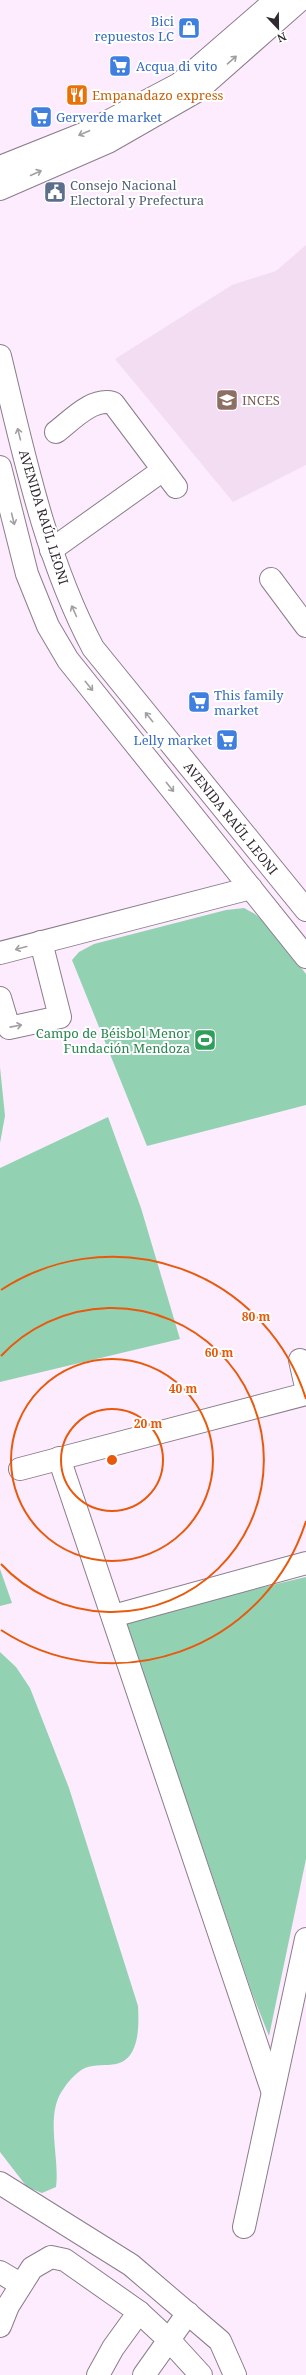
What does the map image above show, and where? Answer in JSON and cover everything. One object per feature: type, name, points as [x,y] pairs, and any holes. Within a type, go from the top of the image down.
[{"type":"street","points":[[0,167],[88,132],[179,84],[271,7],[300,0]]},
{"type":"street","points":[[0,189],[108,142],[197,91],[271,7]]},
{"type":"street","name":"AVENIDA RAÚL LEONI","points":[[0,356],[28,471],[51,550],[74,612],[97,653],[303,900]]},
{"type":"street","points":[[56,432],[95,403],[106,401],[113,403],[176,487]]},
{"type":"street","points":[[0,467],[3,495],[27,574],[48,626],[75,669],[306,957]]},
{"type":"street","points":[[51,550],[163,470]]},
{"type":"street","points":[[272,579],[306,626]]},
{"type":"street","points":[[75,669],[97,653]]},
{"type":"street","points":[[0,953],[252,888]]},
{"type":"street","points":[[274,917],[303,900]]},
{"type":"street","points":[[0,998],[9,1028],[60,1017],[42,942]]},
{"type":"street","points":[[300,1360],[306,1387]]},
{"type":"street","points":[[20,1469],[306,1394]]},
{"type":"street","points":[[60,1458],[272,2090]]},
{"type":"street","points":[[112,1616],[306,1563]]},
{"type":"street","points":[[244,2227],[272,2090],[306,1939]]},
{"type":"street","points":[[0,2183],[131,2265],[220,2342],[235,2375]]},
{"type":"street","points":[[0,2326],[20,2284],[32,2268],[51,2257],[65,2260],[139,2312],[169,2340],[201,2375]]},
{"type":"street","points":[[0,2272],[20,2284]]},
{"type":"street","points":[[98,2375],[112,2348],[139,2312]]},
{"type":"street","points":[[144,2375],[188,2313]]},
{"type":"shaded area","name":"INCES","points":[[306,245],[306,465],[233,502],[115,359],[232,285],[276,271]]},
{"type":"green space","name":"Campo de Béisbol Menor Fundación Mendoza","points":[[244,908],[255,914],[270,927],[306,974],[306,1105],[147,1146],[72,960],[79,952],[94,944],[226,910]]},
{"type":"green space","points":[[0,1067],[5,1116],[0,1143]]},
{"type":"green space","points":[[108,1117],[141,1208],[180,1339],[0,1382],[0,1168]]},
{"type":"green space","points":[[0,1569],[12,1603],[0,1606]]},
{"type":"green space","points":[[306,1577],[306,1859],[269,2036],[252,1993],[125,1620]]},
{"type":"green space","points":[[0,1652],[16,1667],[30,1688],[69,1788],[138,2006],[138,2031],[134,2048],[130,2056],[124,2061],[116,2064],[85,2068],[72,2078],[62,2091],[57,2101],[54,2113],[57,2176],[56,2187],[42,2193],[27,2187],[0,2152]]},
{"type":"place","name":"Bici repuestos LC","points":[[189,28]]},
{"type":"place","name":"Acqua di vito","points":[[120,66]]},
{"type":"place","name":"Empanadazo express","points":[[77,95]]},
{"type":"place","name":"Gerverde market","points":[[41,117]]},
{"type":"place","name":"Consejo Nacional Electoral y Prefectura","points":[[55,192]]},
{"type":"place","name":"INCES","points":[[227,400]]},
{"type":"place","name":"This family market","points":[[199,702]]},
{"type":"place","name":"Lelly market","points":[[227,740]]},
{"type":"place","name":"Campo de Béisbol Menor Fundación Mendoza","points":[[205,1040]]}]
